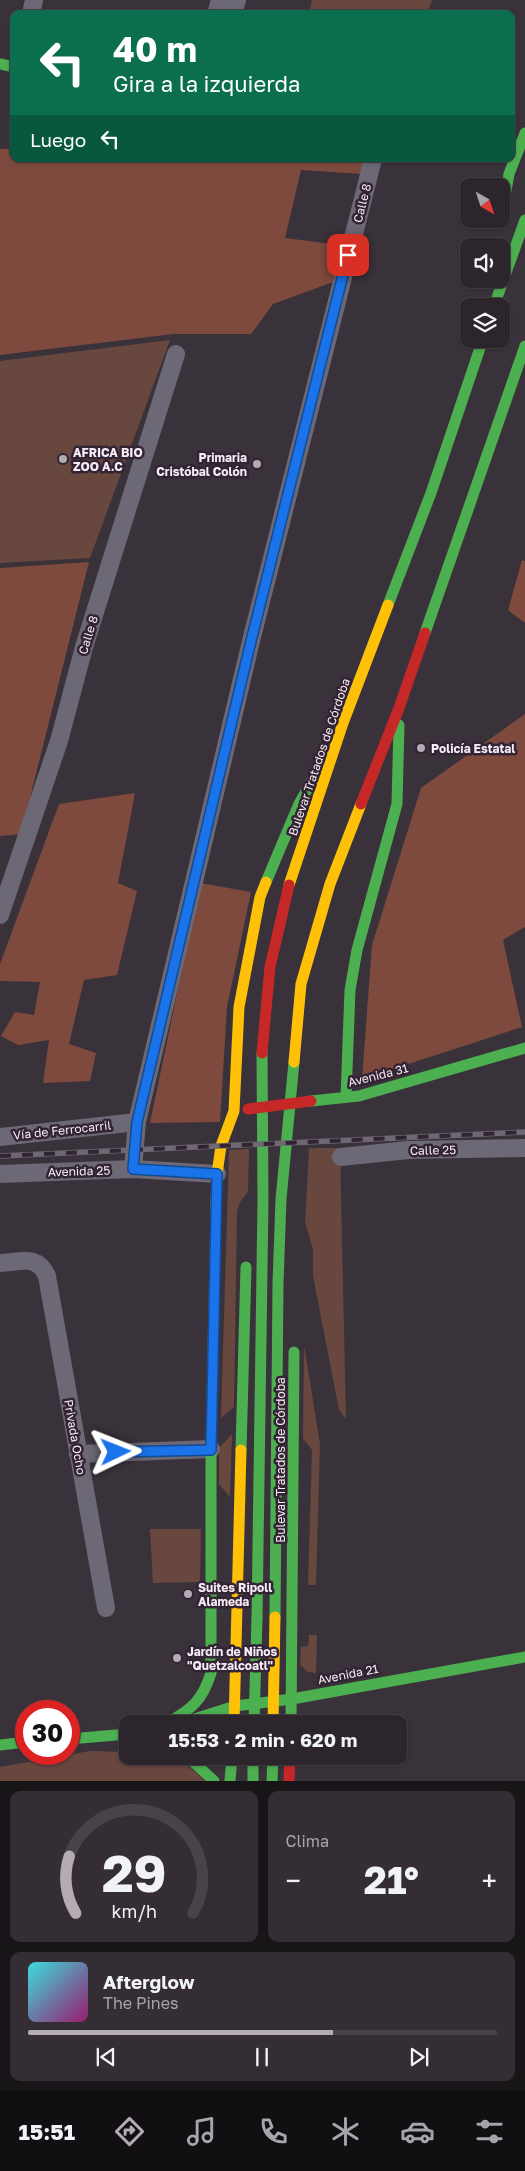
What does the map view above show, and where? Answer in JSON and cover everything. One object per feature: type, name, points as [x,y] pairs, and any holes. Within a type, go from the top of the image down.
[{"type":"main road","points":[[515,152],[525,133]]},
{"type":"main road","points":[[508,178],[511,162]]},
{"type":"main road","points":[[497,298],[525,220]]},
{"type":"main road","points":[[511,258],[525,252]]},
{"type":"main road","name":"Bulevar Tratados de Córdoba","points":[[273,1715],[278,1284],[281,1199],[301,984],[330,884],[399,708],[525,346]]},
{"type":"main road","name":"Bulevar Tratados de Córdoba","points":[[254,1715],[262,1200],[262,1047],[270,967],[287,890],[343,723],[431,493],[480,348]]},
{"type":"main road","points":[[346,1097],[350,990],[357,950],[397,804],[399,708]]},
{"type":"main road","points":[[180,1715],[197,1704],[204,1695],[211,1673],[211,1450],[217,1174],[221,1146],[234,1111],[239,1007],[260,896],[299,804],[343,723]]},
{"type":"main road","name":"Avenida 31","points":[[234,1111],[359,1096],[525,1048]]},
{"type":"main road","name":"Bulevar Tratados de Córdoba","points":[[281,1199],[291,1251]]},
{"type":"main road","name":"Bulevar Tratados de Córdoba","points":[[252,1236],[262,1200]]},
{"type":"main road","points":[[234,1715],[246,1254]]},
{"type":"main road","name":"Bulevar Tratados de Córdoba","points":[[291,1715],[294,1336]]},
{"type":"main road","points":[[211,1450],[241,1415]]},
{"type":"main road","points":[[211,1498],[238,1516]]},
{"type":"main road","name":"Avenida 21","points":[[206,1715],[235,1706],[292,1700],[339,1689],[525,1657]]},
{"type":"main road","points":[[260,1715],[292,1700]]},
{"type":"main road","points":[[80,1738],[119,1735]]},
{"type":"main road","points":[[0,1745],[15,1743]]},
{"type":"main road","points":[[197,1765],[214,1781]]},
{"type":"main road","points":[[230,1781],[231,1765]]},
{"type":"main road","points":[[253,1765],[253,1781]]},
{"type":"main road","points":[[272,1781],[273,1765]]},
{"type":"main road","points":[[289,1781],[290,1765]]},
{"type":"street","name":"Calle 8","points":[[137,1122],[251,641],[372,162]]},
{"type":"street","name":"Calle 8","points":[[0,915],[3,896],[59,741],[84,647],[176,354]]},
{"type":"street","name":"Vía de Ferrocarril","points":[[0,1137],[137,1122]]},
{"type":"street","points":[[133,1169],[137,1122]]},
{"type":"street","name":"Calle 25","points":[[341,1157],[408,1150],[525,1148]]},
{"type":"street","name":"Avenida 25","points":[[0,1174],[133,1169],[217,1174]]},
{"type":"street","name":"Privada Ocho","points":[[0,1263],[35,1261],[43,1266],[47,1276],[106,1608]]},
{"type":"street","points":[[78,1454],[211,1450]]},
{"type":"shaded area","points":[[312,0],[432,0],[428,10],[310,10]]},
{"type":"shaded area","points":[[0,149],[10,149],[10,162],[366,162],[362,174],[301,170],[285,238],[340,245],[333,282],[273,304],[251,334],[173,334],[0,355]]},
{"type":"shaded area","name":"AFRICA BIO ZOO A.C","points":[[170,340],[90,558],[0,563],[0,361]]},
{"type":"shaded area","points":[[522,560],[525,561],[525,623],[508,610]]},
{"type":"shaded area","points":[[89,562],[21,834],[0,836],[0,568]]},
{"type":"shaded area","points":[[525,714],[525,927],[503,940],[522,1027],[362,1079],[372,945],[421,788]]},
{"type":"shaded area","points":[[135,793],[118,883],[137,891],[117,975],[84,980],[69,1044],[96,1053],[90,1081],[43,1083],[49,1040],[18,1045],[1,1036],[15,1012],[34,1015],[40,982],[0,981],[0,964],[59,804]]},
{"type":"shaded area","points":[[200,883],[251,892],[227,1007],[220,1122],[150,1123]]},
{"type":"shaded area","points":[[309,1148],[340,1148],[346,1419],[339,1410],[313,1276],[313,1249],[305,1223]]},
{"type":"shaded area","points":[[249,1149],[248,1192],[240,1202],[237,1211],[234,1407],[221,1418],[229,1150]]},
{"type":"shaded area","points":[[304,1345],[320,1444],[316,1585],[308,1585],[312,1450],[303,1438]]},
{"type":"shaded area","points":[[232,1434],[230,1497],[219,1484],[219,1448]]},
{"type":"shaded area","points":[[150,1529],[201,1529],[200,1582],[153,1583]]},
{"type":"shaded area","points":[[309,1635],[317,1635],[316,1673],[308,1672],[300,1665],[301,1647],[308,1646]]},
{"type":"shaded area","points":[[90,1751],[119,1752],[119,1765],[187,1765],[205,1781],[0,1781],[0,1767],[15,1764],[80,1765],[80,1753]]},
{"type":"railway","points":[[0,1156],[525,1132]]},
{"type":"traffic: fast","points":[[0,64],[10,66]]},
{"type":"traffic: fast","points":[[515,159],[525,133]]},
{"type":"traffic: fast","points":[[508,178],[514,162]]},
{"type":"traffic: fast","points":[[497,298],[525,220]]},
{"type":"traffic: fast","points":[[425,633],[525,346]]},
{"type":"traffic: fast","points":[[388,605],[431,493],[480,348]]},
{"type":"traffic: fast","points":[[346,1097],[350,990],[357,950],[397,804],[399,725]]},
{"type":"traffic: fast","points":[[266,882],[299,804],[314,777]]},
{"type":"traffic: fast","points":[[311,1101],[359,1096],[525,1048]]},
{"type":"traffic: fast","points":[[257,1618],[263,1200],[262,1053]]},
{"type":"traffic: fast","points":[[275,1617],[278,1284],[281,1199],[294,1062]]},
{"type":"traffic: fast","points":[[180,1715],[199,1698],[208,1683],[211,1673],[211,1449],[216,1206]]},
{"type":"traffic: fast","points":[[241,1450],[246,1267]]},
{"type":"traffic: fast","points":[[291,1715],[294,1352]]},
{"type":"traffic: fast","points":[[254,1715],[257,1618]]},
{"type":"traffic: fast","points":[[207,1715],[235,1706],[292,1699],[525,1657]]},
{"type":"traffic: fast","points":[[80,1738],[119,1735]]},
{"type":"traffic: fast","points":[[0,1745],[15,1743]]},
{"type":"traffic: fast","points":[[197,1765],[214,1781]]},
{"type":"traffic: fast","points":[[230,1781],[231,1765]]},
{"type":"traffic: fast","points":[[253,1765],[253,1781]]},
{"type":"traffic: fast","points":[[272,1781],[273,1765]]},
{"type":"traffic: slow","points":[[289,885],[343,723],[388,605]]},
{"type":"traffic: slow","points":[[294,1062],[301,984],[330,884],[361,804]]},
{"type":"traffic: slow","points":[[216,1206],[217,1174],[221,1146],[234,1111],[239,1007],[260,897],[266,882]]},
{"type":"traffic: slow","points":[[234,1715],[241,1450]]},
{"type":"traffic: slow","points":[[273,1715],[275,1617]]},
{"type":"traffic: jam","points":[[361,804],[399,708],[425,633]]},
{"type":"traffic: jam","points":[[262,1053],[270,967],[289,885]]},
{"type":"traffic: jam","points":[[248,1109],[311,1101]]},
{"type":"traffic: jam","points":[[289,1781],[290,1765]]},
{"type":"place","name":"AFRICA BIO ZOO A.C","points":[[63,459]]},
{"type":"place","name":"Primaria Cristóbal Colón","points":[[257,464]]},
{"type":"place","name":"Policía Estatal","points":[[421,748]]},
{"type":"place","name":"Suites Ripoll Alameda","points":[[188,1594]]},
{"type":"place","name":"Jardín de Niños \"Quetzalcoatl\"","points":[[177,1658]]},
{"type":"route","points":[[116,1452],[211,1450],[217,1174],[133,1169],[137,1122],[251,641],[348,255]]}]
